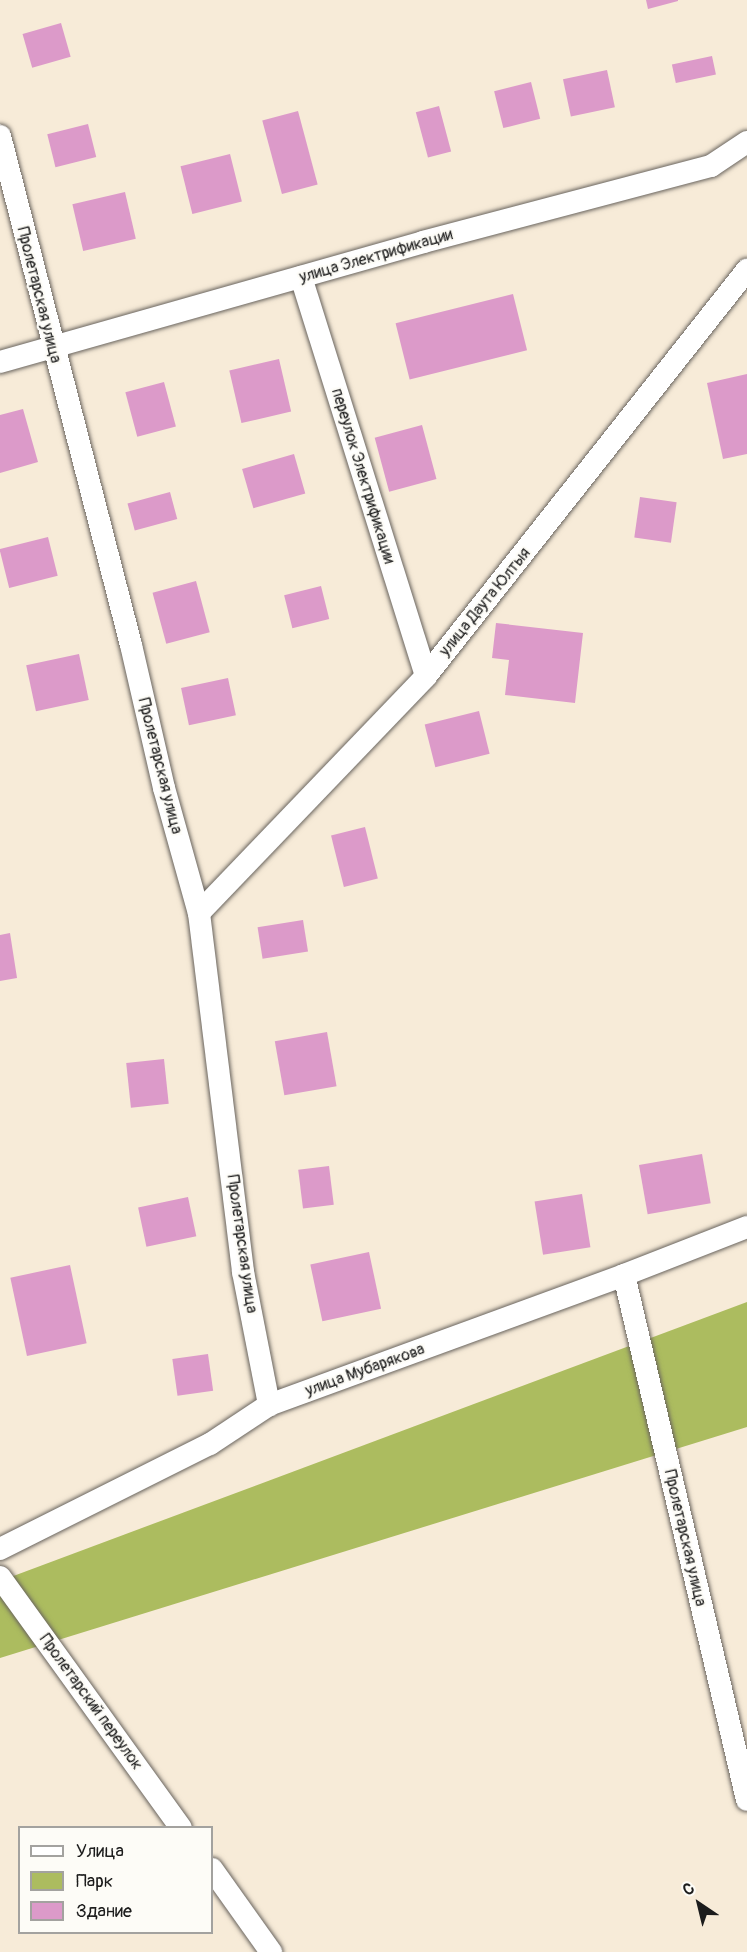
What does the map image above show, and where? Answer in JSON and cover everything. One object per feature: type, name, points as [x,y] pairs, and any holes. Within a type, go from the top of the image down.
[{"type":"street","name":"Пролетарская улица","points":[[0,136],[52,348],[131,645],[164,788],[200,913],[243,1272],[269,1405]]},
{"type":"street","name":"улица Электрификации","points":[[0,362],[301,277],[711,166],[747,142]]},
{"type":"street","name":"улица Даута Юлтыя","points":[[200,913],[426,676],[747,270]]},
{"type":"street","name":"переулок Электрификации","points":[[301,277],[426,676]]},
{"type":"street","name":"улица Мубарякова","points":[[0,1549],[210,1444],[269,1405],[624,1275],[747,1227]]},
{"type":"street","name":"Пролетарская улица","points":[[624,1275],[747,1800]]},
{"type":"street","name":"Пролетарский переулок","points":[[0,1577],[180,1826]]},
{"type":"street","points":[[213,1870],[271,1952]]},
{"type":"green space","points":[[747,1302],[747,1427],[0,1658],[0,1581]]},
{"type":"building","points":[[646,0],[678,0],[678,1],[648,9]]},
{"type":"building","points":[[61,23],[71,57],[32,68],[23,34]]},
{"type":"building","points":[[712,56],[716,75],[676,83],[672,65]]},
{"type":"building","points":[[607,70],[615,107],[571,117],[563,79]]},
{"type":"building","points":[[531,82],[540,119],[503,128],[494,91]]},
{"type":"building","points":[[439,106],[451,151],[428,158],[416,112]]},
{"type":"building","points":[[298,111],[318,184],[282,194],[262,121]]},
{"type":"building","points":[[88,124],[96,157],[55,167],[47,134]]},
{"type":"building","points":[[230,154],[242,202],[192,214],[181,166]]},
{"type":"building","points":[[125,192],[136,239],[83,251],[72,204]]},
{"type":"building","points":[[513,294],[527,350],[410,380],[396,323]]},
{"type":"building","points":[[279,359],[291,412],[241,423],[229,370]]},
{"type":"building","points":[[747,374],[747,454],[723,459],[707,383]]},
{"type":"building","points":[[164,382],[176,426],[137,437],[125,392]]},
{"type":"building","points":[[23,409],[38,462],[0,473],[0,415]]},
{"type":"building","points":[[422,425],[436,479],[389,492],[375,438]]},
{"type":"building","points":[[294,454],[305,493],[253,508],[242,469]]},
{"type":"building","points":[[170,492],[177,519],[135,530],[127,503]]},
{"type":"building","points":[[640,497],[677,502],[671,543],[634,538]]},
{"type":"building","points":[[48,537],[58,576],[9,588],[0,549]]},
{"type":"building","points":[[196,581],[210,632],[166,644],[153,593]]},
{"type":"building","points":[[321,586],[329,619],[292,628],[284,595]]},
{"type":"building","points":[[496,623],[583,633],[575,703],[505,695],[509,660],[492,658]]},
{"type":"building","points":[[79,654],[89,700],[36,711],[26,665]]},
{"type":"building","points":[[228,678],[236,715],[189,725],[181,688]]},
{"type":"building","points":[[479,711],[490,754],[435,767],[425,725]]},
{"type":"building","points":[[365,827],[378,878],[344,887],[331,835]]},
{"type":"building","points":[[303,920],[308,952],[263,959],[258,927]]},
{"type":"building","points":[[10,933],[17,978],[0,981],[0,935]]},
{"type":"building","points":[[327,1032],[337,1086],[284,1095],[275,1041]]},
{"type":"building","points":[[164,1059],[169,1104],[131,1108],[126,1063]]},
{"type":"building","points":[[702,1154],[711,1203],[648,1214],[639,1165]]},
{"type":"building","points":[[329,1166],[334,1205],[303,1208],[298,1170]]},
{"type":"building","points":[[582,1194],[590,1247],[543,1255],[535,1202]]},
{"type":"building","points":[[188,1197],[196,1236],[146,1247],[138,1208]]},
{"type":"building","points":[[369,1252],[381,1309],[322,1321],[310,1264]]},
{"type":"building","points":[[70,1265],[87,1343],[27,1356],[10,1278]]},
{"type":"building","points":[[208,1354],[213,1391],[177,1396],[172,1359]]}]
